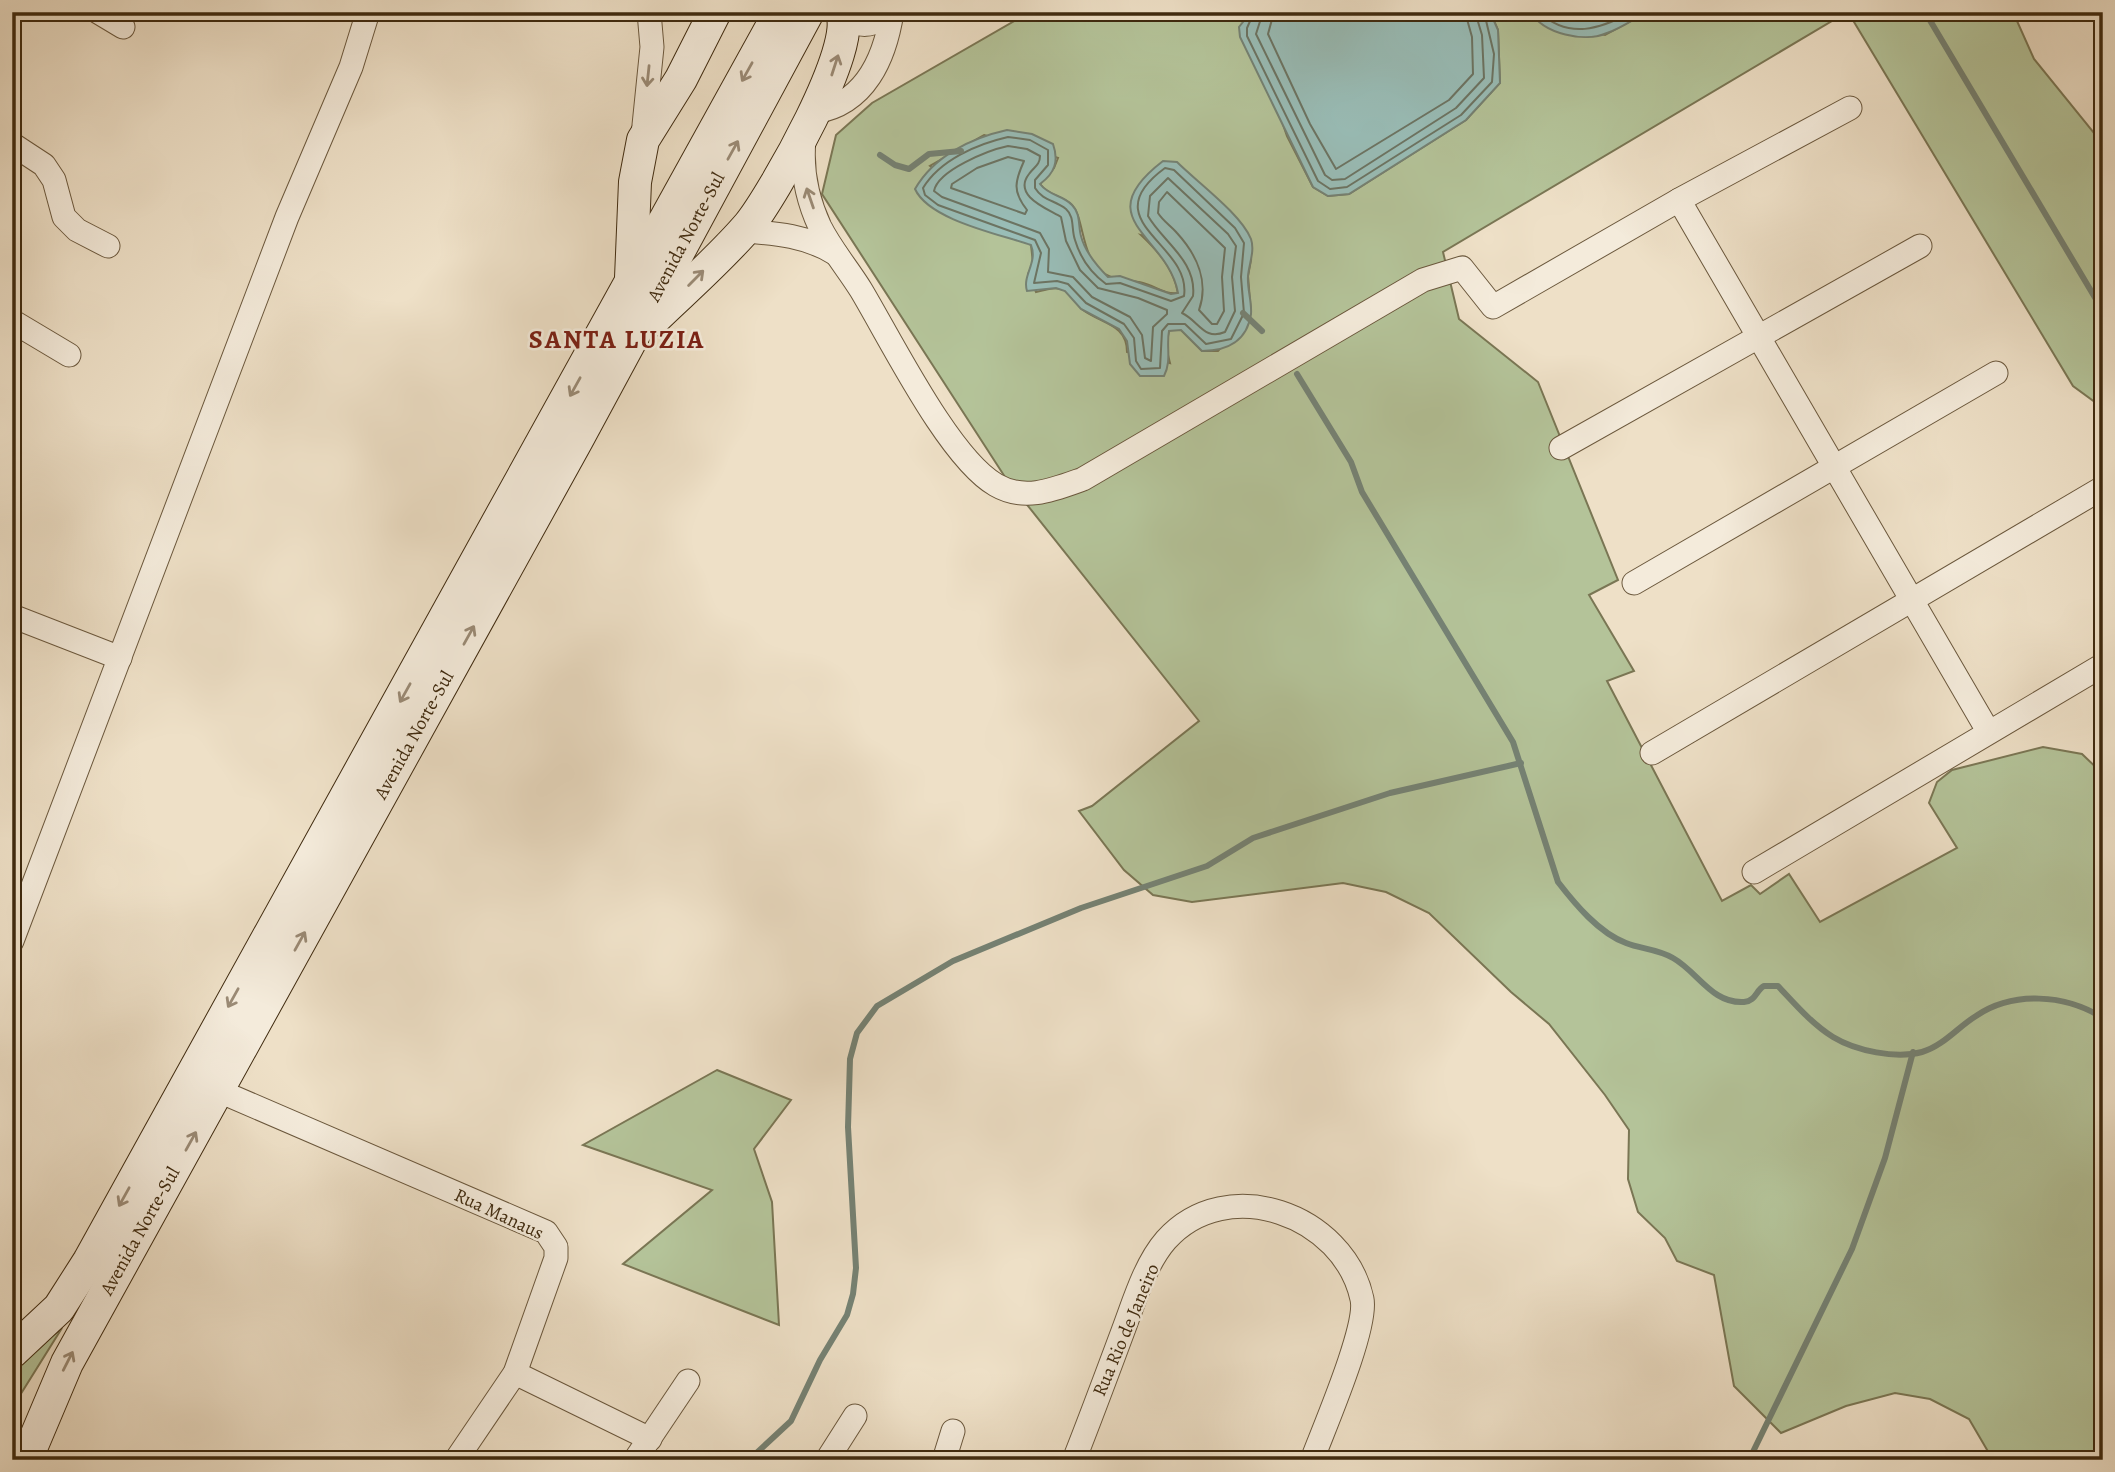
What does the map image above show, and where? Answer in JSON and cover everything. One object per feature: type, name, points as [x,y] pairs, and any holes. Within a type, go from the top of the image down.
[{"type":"main road","points":[[631,285],[635,182],[643,140],[681,79],[715,12]]},
{"type":"main road","name":"Avenida Norte-Sul","points":[[26,1460],[67,1363],[630,343],[678,225],[780,12]]},
{"type":"main road","name":"Avenida Norte-Sul","points":[[12,1352],[59,1308],[89,1261],[631,285],[678,225],[808,12]]},
{"type":"main road","points":[[630,343],[743,231],[810,121],[836,64],[844,14]]},
{"type":"main road","points":[[635,182],[645,202],[701,238],[719,240],[743,231]]},
{"type":"street","points":[[98,12],[123,27]]},
{"type":"street","points":[[12,941],[282,230],[351,66],[368,12]]},
{"type":"street","points":[[643,140],[652,47],[649,12]]},
{"type":"street","points":[[844,14],[864,25],[875,23],[883,12]]},
{"type":"street","points":[[892,12],[889,35],[864,83],[846,103],[810,121],[802,158],[805,185],[821,229],[944,428],[970,465],[997,486],[1025,494],[1050,491],[1083,479],[1423,280],[1462,268],[1493,307],[1679,200],[1850,108]]},
{"type":"street","points":[[12,144],[44,165],[54,180],[64,217],[77,230],[108,246]]},
{"type":"street","points":[[1679,200],[1988,731]]},
{"type":"street","points":[[743,231],[819,243],[841,258]]},
{"type":"street","points":[[1561,448],[1920,246]]},
{"type":"street","points":[[12,321],[69,355]]},
{"type":"street","points":[[1634,583],[1996,373]]},
{"type":"street","points":[[1652,752],[2099,490]]},
{"type":"street","points":[[12,616],[120,658]]},
{"type":"street","points":[[1754,872],[2103,665]]},
{"type":"street","name":"Rua Manaus","points":[[219,1091],[546,1232],[556,1247],[556,1258],[515,1373],[456,1460]]},
{"type":"street","name":"Rua Rio de Janeiro","points":[[1074,1460],[1134,1303],[1166,1240],[1213,1211],[1239,1205],[1273,1210],[1305,1221],[1337,1250],[1353,1273],[1363,1301],[1360,1326],[1312,1460]]},
{"type":"street","points":[[515,1373],[650,1439]]},
{"type":"street","points":[[635,1460],[688,1381]]},
{"type":"street","points":[[827,1460],[855,1416]]},
{"type":"street","points":[[944,1460],[953,1431]]},
{"type":"green space","points":[[1030,12],[1251,12],[1246,16],[1287,136],[1313,187],[1328,196],[1349,194],[1466,120],[1500,83],[1498,30],[1490,12],[1531,12],[1535,19],[1605,35],[1647,12],[1847,12],[1443,252],[1459,319],[1538,382],[1618,580],[1589,595],[1634,671],[1607,681],[1722,901],[1751,885],[1760,894],[1789,874],[1820,922],[1957,848],[1929,803],[1937,782],[1952,770],[2043,747],[2082,754],[2103,774],[2103,1460],[1993,1460],[1969,1419],[1930,1399],[1895,1393],[1846,1406],[1781,1433],[1734,1386],[1714,1275],[1677,1261],[1665,1238],[1638,1212],[1628,1179],[1629,1130],[1549,1024],[1511,992],[1429,913],[1386,892],[1343,883],[1192,902],[1153,895],[1124,870],[1079,811],[1092,806],[1199,721],[1005,477],[822,194],[836,135],[872,103]],"holes":[[[984,135],[1058,158],[1054,168],[1040,184],[1076,210],[1093,263],[1111,277],[1178,293],[1173,276],[1164,261],[1141,235],[1251,260],[1248,276],[1251,313],[1218,351],[1202,351],[1181,330],[1169,330],[1166,347],[1170,363],[1127,352],[1126,343],[1118,330],[1083,310],[1064,290],[1054,288],[1036,292],[1028,274],[1033,263],[1031,245],[930,166]]]},
{"type":"green space","points":[[1848,12],[2013,12],[2034,59],[2103,144],[2103,408],[2073,386]]},
{"type":"green space","points":[[717,1070],[791,1100],[754,1149],[772,1202],[779,1325],[623,1264],[712,1190],[583,1145]]},
{"type":"green space","points":[[62,1328],[12,1408],[12,1367]]},
{"type":"water","points":[[1251,12],[1490,12],[1498,30],[1500,83],[1466,120],[1349,194],[1328,196],[1313,187],[1240,37],[1239,27]]},
{"type":"water","points":[[1531,12],[1647,12],[1598,36],[1576,37],[1545,26]]},
{"type":"water","points":[[1007,130],[1032,134],[1053,144],[1056,156],[1054,166],[1049,176],[1040,184],[1075,209],[1085,248],[1108,277],[1120,276],[1171,294],[1178,293],[1171,273],[1138,227],[1131,213],[1131,198],[1141,181],[1163,161],[1177,162],[1238,219],[1251,239],[1248,281],[1251,314],[1240,338],[1220,349],[1202,351],[1181,330],[1169,331],[1168,364],[1164,376],[1140,376],[1130,364],[1127,341],[1119,329],[1081,309],[1065,291],[1056,288],[1027,291],[1026,280],[1033,258],[1031,245],[949,217],[923,200],[915,189],[932,167],[967,143]]},
{"type":"waterway","points":[[1925,12],[2103,311]]},
{"type":"waterway","points":[[880,155],[895,165],[909,169],[929,154],[961,151]]},
{"type":"waterway","points":[[1243,313],[1262,331]]},
{"type":"waterway","points":[[1297,374],[1351,462],[1362,492],[1513,742],[1558,882],[1597,925],[1626,943],[1673,958],[1723,998],[1744,1002],[1753,998],[1764,986],[1778,986],[1825,1032],[1842,1042],[1876,1052],[1900,1055],[1922,1052],[1937,1045],[1969,1020],[1991,1008],[2022,999],[2056,1000],[2088,1010],[2103,1018]]},
{"type":"waterway","points":[[749,1460],[791,1421],[820,1360],[847,1315],[853,1294],[856,1268],[848,1127],[850,1059],[857,1033],[877,1006],[953,961],[1081,908],[1207,866],[1253,838],[1390,793],[1521,763]]},
{"type":"waterway","points":[[1749,1460],[1852,1249],[1885,1158],[1913,1052]]},
{"type":"district","name":"SANTA LUZIA","points":[[617,339]]}]
